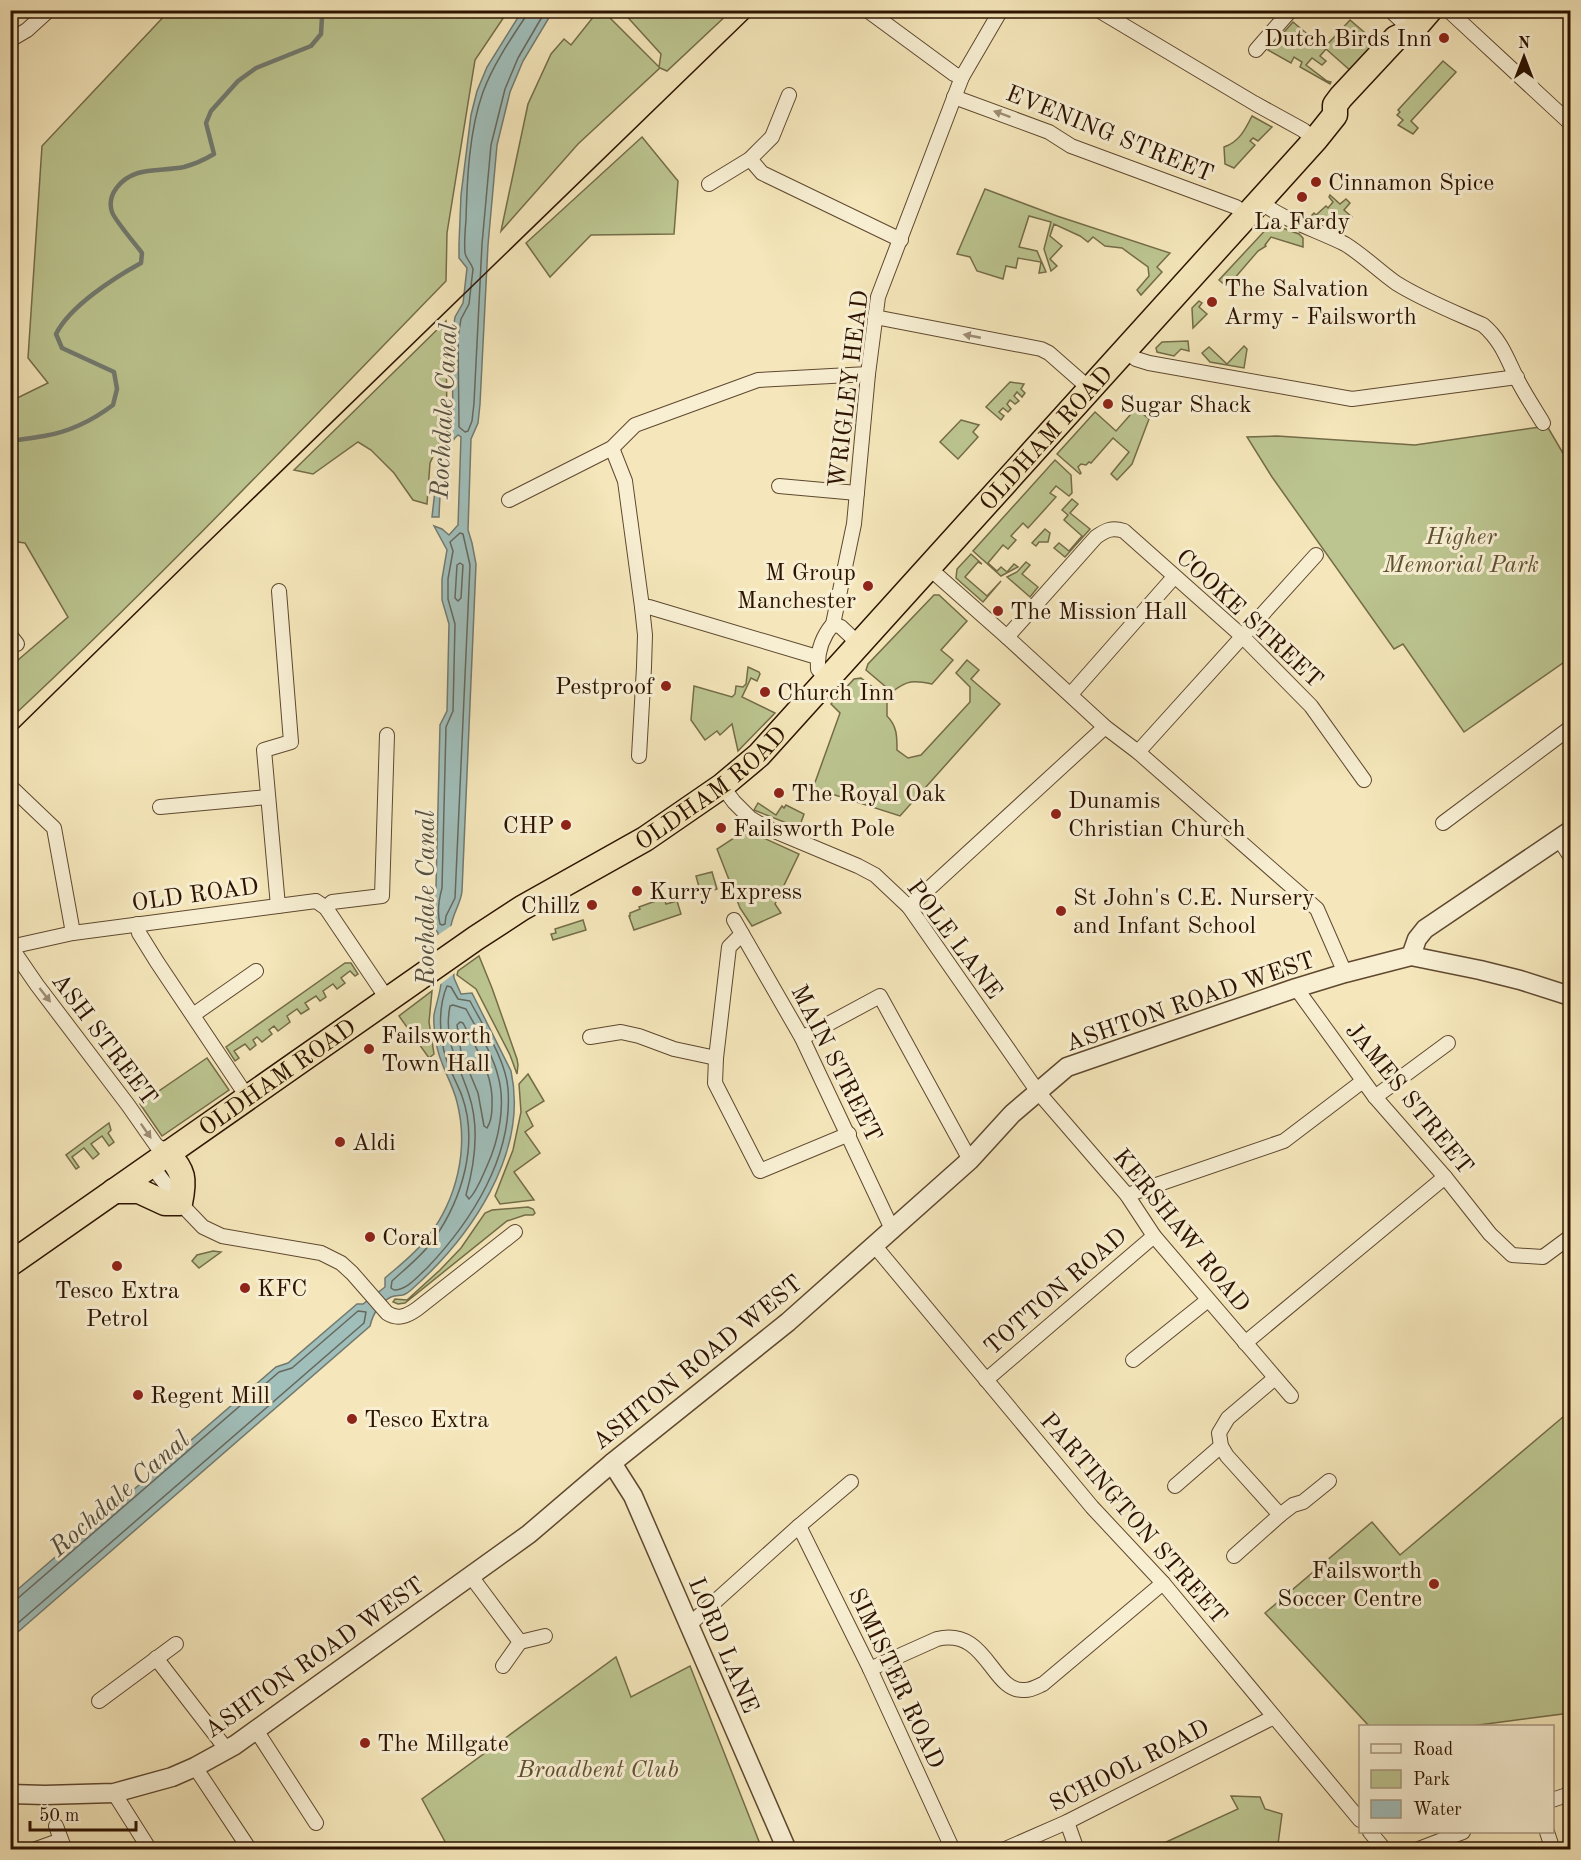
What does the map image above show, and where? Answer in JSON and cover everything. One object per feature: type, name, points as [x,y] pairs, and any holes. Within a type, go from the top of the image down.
[{"type":"highway","name":"OLDHAM ROAD","points":[[10,1263],[431,968],[522,908],[645,839],[722,786],[766,748],[1315,140],[1335,115],[1347,116],[1409,47],[1412,30],[1430,10]]},
{"type":"highway","points":[[114,1191],[139,1191],[165,1203],[180,1203],[183,1187],[180,1166],[159,1159]]},
{"type":"street","points":[[10,40],[27,30],[49,10]]},
{"type":"street","points":[[867,10],[954,74],[962,77]]},
{"type":"street","name":"WRIGLEY HEAD","points":[[817,657],[825,633],[833,624],[854,524],[868,374],[878,297],[962,77],[1000,10]]},
{"type":"street","points":[[1098,10],[1303,130],[1315,140]]},
{"type":"street","points":[[1256,50],[1291,10]]},
{"type":"street","points":[[1390,10],[1412,30]]},
{"type":"street","points":[[1448,10],[1570,123]]},
{"type":"street","points":[[709,184],[750,159],[772,137],[789,95]]},
{"type":"street","name":"EVENING STREET","points":[[954,97],[1049,132],[1071,146],[1236,207],[1270,210],[1320,231],[1348,246],[1410,291],[1483,326],[1492,333],[1543,423]]},
{"type":"street","points":[[750,159],[762,174],[901,240]]},
{"type":"street","points":[[875,317],[1041,349],[1049,353],[1090,388]]},
{"type":"street","points":[[1125,350],[1136,359],[1149,363],[1352,399],[1516,377]]},
{"type":"street","points":[[509,500],[612,448],[635,424],[758,380],[868,374]]},
{"type":"street","points":[[612,448],[625,481],[642,607],[644,646],[639,756]]},
{"type":"street","points":[[779,486],[857,493]]},
{"type":"street","name":"COOKE STREET","points":[[1008,637],[1096,537],[1115,528],[1124,531],[1242,636],[1311,706],[1364,780]]},
{"type":"street","points":[[1138,752],[1316,555]]},
{"type":"street","points":[[929,568],[1105,727],[1138,752],[1317,909],[1345,973]]},
{"type":"street","points":[[1071,694],[1174,577]]},
{"type":"street","points":[[278,906],[264,750],[291,742],[279,591]]},
{"type":"street","points":[[642,607],[649,607],[817,657],[818,669],[828,680]]},
{"type":"street","points":[[833,624],[841,627],[860,645]]},
{"type":"street","points":[[909,907],[1105,727]]},
{"type":"street","points":[[1443,823],[1570,728]]},
{"type":"street","name":"OLD ROAD","points":[[12,946],[73,933],[137,924],[316,901],[326,908],[332,902],[382,896],[387,735]]},
{"type":"street","name":"POLE LANE","points":[[722,786],[750,818],[765,827],[875,875],[909,907],[1038,1092]]},
{"type":"street","points":[[11,787],[54,828],[73,933]]},
{"type":"street","points":[[160,807],[268,797]]},
{"type":"street","points":[[1570,856],[1565,835],[1425,929],[1417,939],[1411,956],[1520,980],[1570,996]]},
{"type":"street","points":[[326,908],[388,1000]]},
{"type":"street","name":"MAIN STREET","points":[[734,920],[802,1038],[892,1229]]},
{"type":"street","points":[[137,924],[139,933],[248,1098]]},
{"type":"street","points":[[741,934],[729,947],[715,1083],[760,1171],[849,1134]]},
{"type":"street","name":"ASH STREET","points":[[12,946],[37,984],[156,1145],[159,1159]]},
{"type":"street","name":"ASHTON ROAD WEST","points":[[10,1794],[114,1793],[172,1777],[227,1750],[529,1534],[612,1463],[788,1322],[970,1160],[1012,1114],[1067,1068],[1296,988],[1411,956]]},
{"type":"street","points":[[193,1015],[256,971]]},
{"type":"street","name":"JAMES STREET","points":[[1296,988],[1375,1097],[1445,1177],[1490,1234],[1512,1255],[1543,1257],[1570,1237]]},
{"type":"street","points":[[802,1038],[880,996],[970,1160]]},
{"type":"street","points":[[590,1037],[621,1032],[674,1049],[716,1058]]},
{"type":"street","points":[[1375,1097],[1448,1043]]},
{"type":"street","points":[[1127,1195],[1284,1142],[1364,1082]]},
{"type":"street","name":"KERSHAW ROAD","points":[[1038,1092],[1127,1195],[1154,1236],[1291,1396]]},
{"type":"street","points":[[1245,1343],[1445,1177]]},
{"type":"street","points":[[180,1203],[203,1227],[222,1236],[321,1253],[341,1263],[368,1289],[387,1313],[400,1317],[409,1315],[514,1232]]},
{"type":"street","name":"TOTTON ROAD","points":[[986,1380],[1154,1236]]},
{"type":"street","name":"PARTINGTON STREET","points":[[874,1245],[1092,1508],[1163,1583],[1359,1820]]},
{"type":"street","points":[[1133,1360],[1208,1300]]},
{"type":"street","points":[[1275,1378],[1228,1418],[1219,1433],[1221,1446],[1227,1456],[1280,1515]]},
{"type":"street","points":[[1175,1486],[1221,1446]]},
{"type":"street","name":"LORD LANE","points":[[612,1463],[633,1496],[787,1850]]},
{"type":"street","points":[[1234,1556],[1280,1515],[1293,1505],[1303,1502],[1329,1481]]},
{"type":"street","points":[[689,1625],[851,1482]]},
{"type":"street","name":"SIMISTER ROAD","points":[[799,1526],[870,1669],[953,1850]]},
{"type":"street","points":[[471,1575],[520,1642]]},
{"type":"street","points":[[870,1669],[937,1639],[958,1637],[977,1649],[1007,1683],[1024,1691],[1043,1684],[1163,1583]]},
{"type":"street","points":[[503,1666],[520,1642],[544,1636]]},
{"type":"street","points":[[99,1701],[176,1644]]},
{"type":"street","points":[[156,1658],[227,1750]]},
{"type":"street","name":"SCHOOL ROAD","points":[[1003,1850],[1067,1822],[1274,1717]]},
{"type":"street","points":[[256,1730],[316,1822]]},
{"type":"street","points":[[195,1767],[250,1850]]},
{"type":"street","points":[[114,1793],[150,1850]]},
{"type":"street","points":[[1554,1799],[1570,1794]]},
{"type":"street","points":[[1067,1822],[1077,1850]]},
{"type":"street","points":[[33,1850],[63,1845],[56,1826]]},
{"type":"street","points":[[1371,1833],[1385,1850]]},
{"type":"street","points":[[1416,1850],[1460,1833]]},
{"type":"street","points":[[1547,1833],[1553,1850]]},
{"type":"green space","points":[[169,11],[508,11],[475,60],[447,233],[446,281],[177,557],[11,718],[11,666],[68,617],[25,543],[11,541],[11,401],[48,383],[28,358],[42,146]]},
{"type":"green space","points":[[598,11],[603,11],[659,67],[661,54],[622,11],[731,11],[667,71],[660,68],[578,144],[501,231],[528,104],[551,54],[564,39],[571,45]]},
{"type":"green space","points":[[1350,20],[1377,43],[1352,72],[1326,49],[1320,56],[1326,61],[1322,65],[1312,58],[1306,65],[1331,82],[1330,84],[1300,67],[1302,62],[1294,57],[1291,63],[1268,50],[1293,22],[1324,48]]},
{"type":"green space","points":[[1443,61],[1456,72],[1411,121],[1418,128],[1413,134],[1398,125],[1403,120],[1397,115],[1400,112],[1398,110]]},
{"type":"green space","points":[[1252,116],[1272,127],[1258,141],[1253,138],[1250,141],[1255,145],[1234,168],[1225,164],[1224,147],[1238,139]]},
{"type":"green space","points":[[642,137],[678,181],[674,234],[591,235],[550,277],[526,243]]},
{"type":"green space","points":[[985,189],[1057,216],[1170,253],[1157,267],[1162,272],[1141,295],[1137,290],[1149,276],[1148,267],[1122,248],[1105,246],[1093,237],[1088,242],[1054,224],[1050,236],[1062,246],[1050,259],[1057,266],[1051,271],[1044,249],[1051,222],[1029,216],[1019,247],[1037,251],[1046,272],[1039,273],[1041,262],[1018,258],[1016,268],[1006,266],[1003,279],[977,271],[970,257],[957,254]]},
{"type":"green space","points":[[1330,195],[1340,204],[1346,199],[1350,203],[1344,210],[1352,217],[1340,229],[1310,217],[1326,206],[1328,208],[1333,202]]},
{"type":"green space","points":[[1271,224],[1299,234],[1303,238],[1303,247],[1271,237],[1266,246],[1258,251],[1227,287],[1219,280]]},
{"type":"green space","points":[[1199,301],[1202,303],[1199,307],[1207,314],[1193,328],[1192,308]]},
{"type":"green space","points":[[446,321],[447,426],[430,463],[427,504],[413,500],[394,473],[371,450],[358,442],[313,474],[294,470]]},
{"type":"green space","points":[[1188,341],[1189,351],[1181,349],[1174,356],[1157,352],[1156,348],[1162,342]]},
{"type":"green space","points":[[1244,346],[1247,349],[1244,368],[1210,362],[1202,353],[1209,347],[1227,364]]},
{"type":"green space","points":[[1010,382],[1024,384],[1021,389],[1025,393],[1022,397],[1017,392],[1014,396],[1019,401],[1015,404],[1010,400],[1007,404],[1011,409],[1008,412],[1003,408],[999,412],[1004,416],[1001,420],[986,407]]},
{"type":"green space","points":[[1132,405],[1149,419],[1132,464],[1117,480],[1111,474],[1129,452],[1113,438],[1091,463],[1081,464],[1078,467],[1080,474],[1057,454],[1095,412],[1116,431],[1131,414],[1127,412]]},
{"type":"green space","points":[[961,420],[979,425],[973,432],[978,437],[958,459],[940,442]]},
{"type":"green space","name":"Higher Memorial Park","points":[[1547,426],[1570,465],[1570,658],[1464,732],[1403,644],[1394,649],[1272,477],[1247,437],[1277,436],[1415,445]]},
{"type":"green space","points":[[1055,460],[1071,475],[1072,493],[1069,496],[1056,486],[1050,493],[1056,497],[1028,528],[1023,523],[1011,536],[1016,540],[1008,549],[1003,545],[988,563],[997,571],[1001,567],[1007,572],[1014,564],[1018,567],[1001,576],[973,551]]},
{"type":"green space","points":[[1072,499],[1078,504],[1070,513],[1090,529],[1065,557],[1054,548],[1059,543],[1069,551],[1082,536],[1064,520],[1068,515],[1062,510]]},
{"type":"green space","points":[[1045,529],[1050,533],[1048,542],[1039,542],[1036,546],[1032,543]]},
{"type":"green space","points":[[971,554],[982,564],[978,562],[965,577],[987,596],[1001,581],[983,602],[956,578],[957,569]]},
{"type":"green space","points":[[1026,562],[1030,565],[1022,574],[1038,587],[1030,597],[1007,577],[1017,572]]},
{"type":"green space","points":[[934,595],[939,595],[967,621],[941,650],[953,660],[932,684],[911,682],[892,692],[866,670],[868,664]]},
{"type":"green space","points":[[967,660],[979,670],[971,679],[1000,704],[900,816],[813,788],[840,713],[831,704],[854,679],[861,678],[887,698],[887,716],[896,732],[897,750],[908,758],[921,755],[970,702],[970,687],[956,673]]},
{"type":"green space","points":[[748,667],[760,674],[757,681],[751,678],[742,697],[775,713],[738,751],[732,724],[720,735],[717,731],[705,740],[691,720],[694,686],[732,697],[736,686],[743,687],[746,684]]},
{"type":"green space","points":[[758,803],[776,815],[782,806],[784,808],[786,805],[804,814],[799,828],[754,810]]},
{"type":"green space","points":[[746,830],[799,854],[775,904],[781,913],[752,926],[740,908],[717,849]]},
{"type":"green space","points":[[712,872],[717,889],[701,894],[696,876]]},
{"type":"green space","points":[[664,898],[666,904],[677,901],[681,914],[634,930],[630,913],[640,909],[639,907]]},
{"type":"green space","points":[[583,920],[586,930],[553,940],[551,934],[556,933],[555,929]]},
{"type":"green space","points":[[479,956],[517,1059],[517,1074],[510,1055],[476,989],[457,975],[458,971]]},
{"type":"green space","points":[[345,963],[351,963],[358,974],[355,976],[350,971],[341,978],[345,983],[337,989],[333,984],[323,991],[326,997],[320,1001],[316,996],[305,1003],[309,1009],[301,1014],[297,1009],[287,1016],[290,1022],[278,1031],[274,1026],[269,1030],[272,1034],[262,1042],[257,1037],[253,1040],[256,1045],[250,1050],[245,1044],[234,1051],[239,1058],[235,1061],[226,1047]]},
{"type":"green space","points":[[432,991],[429,1022],[434,1054],[429,1058],[399,1016]]},
{"type":"green space","points":[[207,1058],[229,1090],[162,1136],[140,1104]]},
{"type":"green space","points":[[528,1074],[544,1101],[526,1112],[533,1126],[525,1132],[540,1153],[514,1172],[534,1200],[500,1204],[495,1196],[513,1150],[521,1112],[519,1084]]},
{"type":"green space","points":[[109,1123],[111,1130],[108,1133],[114,1142],[109,1146],[102,1136],[91,1144],[99,1154],[93,1159],[84,1148],[72,1157],[79,1167],[76,1169],[66,1155]]},
{"type":"green space","points":[[528,1207],[533,1209],[535,1213],[533,1215],[507,1221],[405,1303],[393,1302],[395,1299],[407,1300],[440,1270],[461,1248],[485,1213],[492,1210]]},
{"type":"green space","points":[[213,1251],[221,1252],[199,1268],[192,1261],[197,1255]]},
{"type":"green space","name":"Failsworth Soccer Centre","points":[[1570,1411],[1570,1713],[1479,1725],[1368,1725],[1265,1613],[1372,1522],[1400,1555]]},
{"type":"green space","name":"Broadbent Club","points":[[616,1657],[631,1697],[690,1666],[762,1849],[449,1849],[422,1799]]},
{"type":"green space","points":[[1231,1796],[1260,1797],[1265,1809],[1282,1814],[1278,1844],[1265,1850],[1151,1849],[1238,1809]]},
{"type":"water","points":[[522,11],[553,11],[523,61],[510,92],[497,145],[488,245],[480,404],[478,423],[471,439],[468,530],[476,564],[462,891],[451,926],[454,978],[461,994],[472,993],[511,1071],[514,1102],[511,1133],[503,1163],[490,1192],[473,1220],[433,1269],[408,1293],[396,1295],[383,1302],[370,1326],[11,1638],[10,1596],[276,1367],[288,1363],[357,1304],[363,1304],[385,1287],[385,1278],[413,1254],[428,1237],[453,1190],[461,1155],[460,1120],[455,1094],[438,1050],[434,1021],[441,971],[438,933],[433,923],[432,911],[436,888],[440,725],[447,711],[449,624],[442,600],[442,579],[447,550],[434,526],[449,535],[458,525],[461,437],[458,435],[452,442],[444,462],[439,517],[432,517],[439,455],[453,426],[452,337],[455,317],[463,303],[467,268],[459,258],[459,244],[461,195],[471,115],[477,91],[487,67]]},
{"type":"pier","points":[[454,924],[456,972],[437,987],[435,937]]},
{"type":"waterway","points":[[10,441],[63,432],[97,416],[113,405],[117,389],[114,372],[62,348],[56,334],[71,313],[82,303],[118,276],[141,263],[142,253],[112,212],[113,193],[132,175],[184,167],[214,154],[206,123],[211,111],[238,81],[256,68],[311,46],[321,34],[322,17],[328,10]]},
{"type":"tram line","points":[[10,736],[757,10]]},
{"type":"place","name":"Dutch Birds Inn","points":[[1444,38]]},
{"type":"place","name":"Cinnamon Spice","points":[[1316,182]]},
{"type":"place","name":"La Fardy","points":[[1302,197]]},
{"type":"place","name":"The Salvation Army - Failsworth","points":[[1212,302]]},
{"type":"place","name":"Sugar Shack","points":[[1108,404]]},
{"type":"place","name":"M Group Manchester","points":[[868,586]]},
{"type":"place","name":"The Mission Hall","points":[[998,611]]},
{"type":"place","name":"Pestproof","points":[[666,686]]},
{"type":"place","name":"Church Inn","points":[[765,692]]},
{"type":"place","name":"The Royal Oak","points":[[779,793]]},
{"type":"place","name":"Dunamis Christian Church","points":[[1056,814]]},
{"type":"place","name":"CHP","points":[[566,825]]},
{"type":"place","name":"Failsworth Pole","points":[[721,828]]},
{"type":"place","name":"Kurry Express","points":[[637,891]]},
{"type":"place","name":"Chillz","points":[[592,905]]},
{"type":"place","name":"St John's C.E. Nursery and Infant School","points":[[1061,911]]},
{"type":"place","name":"Failsworth Town Hall","points":[[369,1049]]},
{"type":"place","name":"Aldi","points":[[340,1142]]},
{"type":"place","name":"Coral","points":[[370,1237]]},
{"type":"place","name":"Tesco Extra Petrol","points":[[117,1266]]},
{"type":"place","name":"KFC","points":[[245,1288]]},
{"type":"place","name":"Regent Mill","points":[[138,1395]]},
{"type":"place","name":"Tesco Extra","points":[[352,1419]]},
{"type":"place","name":"Failsworth Soccer Centre","points":[[1434,1584]]},
{"type":"place","name":"The Millgate","points":[[365,1743]]},
{"type":"water label","name":"Rochdale Canal","points":[[443,411]]},
{"type":"water label","name":"Rochdale Canal","points":[[425,898]]},
{"type":"water label","name":"Rochdale Canal","points":[[119,1493]]}]
